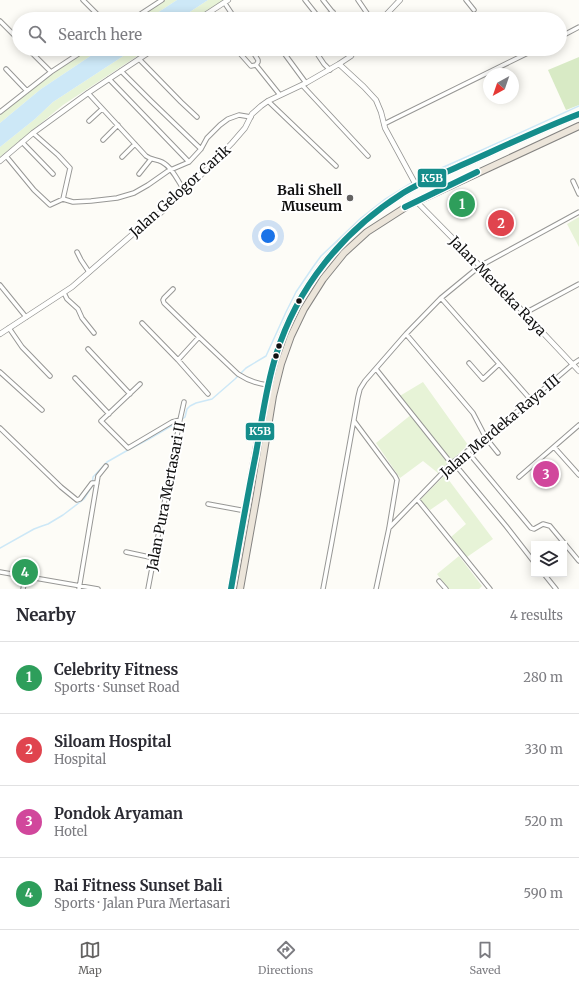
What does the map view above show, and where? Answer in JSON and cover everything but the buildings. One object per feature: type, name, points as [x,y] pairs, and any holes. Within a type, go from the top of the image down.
[{"type":"highway","points":[[231,589],[268,386],[276,354],[289,320],[304,293],[324,263],[369,217],[416,185],[546,127],[579,114]]},
{"type":"highway","points":[[240,589],[273,396],[281,364],[291,336],[312,294],[344,253],[368,232],[409,205],[579,126]]},
{"type":"highway","points":[[546,127],[550,139]]},
{"type":"street","points":[[83,0],[95,12]]},
{"type":"street","points":[[144,12],[162,0]]},
{"type":"street","points":[[210,12],[228,0]]},
{"type":"street","points":[[305,0],[314,12]]},
{"type":"street","points":[[323,0],[333,12]]},
{"type":"street","points":[[358,0],[366,12]]},
{"type":"street","points":[[389,12],[400,0]]},
{"type":"street","points":[[466,0],[474,10]]},
{"type":"street","points":[[226,5],[231,12]]},
{"type":"street","points":[[0,21],[12,33]]},
{"type":"street","points":[[567,33],[579,27]]},
{"type":"street","points":[[35,56],[51,72]]},
{"type":"street","points":[[0,112],[51,72],[75,56]]},
{"type":"street","points":[[0,161],[33,133],[88,93],[144,56]]},
{"type":"street","points":[[243,56],[251,66],[256,64]]},
{"type":"street","points":[[255,56],[258,60],[256,64]]},
{"type":"street","points":[[286,56],[304,84],[368,156]]},
{"type":"street","points":[[319,56],[330,70]]},
{"type":"street","name":"Jalan Gelogor Carik","points":[[0,334],[64,293],[154,219],[207,169],[238,137],[245,128],[252,114],[257,109],[268,101],[330,70],[351,56]]},
{"type":"street","points":[[384,124],[522,56]]},
{"type":"street","points":[[139,59],[197,117]]},
{"type":"street","points":[[256,64],[280,95]]},
{"type":"street","points":[[339,64],[376,100],[384,124],[416,185]]},
{"type":"street","points":[[6,69],[27,91]]},
{"type":"street","points":[[121,71],[151,102],[201,149]]},
{"type":"street","points":[[109,79],[189,162]]},
{"type":"street","points":[[88,93],[146,156],[168,166],[184,190]]},
{"type":"street","points":[[268,101],[336,166]]},
{"type":"street","points":[[89,121],[102,109]]},
{"type":"street","points":[[6,156],[34,190],[50,205],[63,199],[73,202],[83,202],[117,198],[134,193],[163,174],[189,162],[201,149],[207,138],[228,118],[239,115],[251,117]]},
{"type":"street","points":[[103,140],[118,125]]},
{"type":"street","points":[[33,133],[58,155],[70,169],[63,199]]},
{"type":"street","points":[[22,142],[53,174]]},
{"type":"street","points":[[122,157],[135,144]]},
{"type":"street","points":[[139,174],[152,159]]},
{"type":"street","points":[[573,181],[579,194]]},
{"type":"street","name":"Jalan Merdeka Raya","points":[[416,201],[480,266],[579,371]]},
{"type":"street","points":[[323,589],[360,390],[365,381],[406,334],[441,298],[480,266],[579,212]]},
{"type":"street","points":[[77,252],[90,272]]},
{"type":"street","points":[[0,284],[26,317]]},
{"type":"street","points":[[525,313],[579,284]]},
{"type":"street","points":[[173,289],[163,301],[199,337],[244,378],[268,386]]},
{"type":"street","points":[[64,293],[78,309],[82,318],[94,333]]},
{"type":"street","points":[[441,298],[531,400]]},
{"type":"street","points":[[142,323],[208,394]]},
{"type":"street","points":[[9,328],[22,347],[50,376]]},
{"type":"street","points":[[406,334],[474,413],[486,438],[498,454]]},
{"type":"street","points":[[178,360],[199,337]]},
{"type":"street","points":[[88,349],[130,394]]},
{"type":"street","name":"Jalan Merdeka Raya III","points":[[389,528],[452,462],[486,438],[579,360]]},
{"type":"street","points":[[469,363],[482,379],[499,364]]},
{"type":"street","points":[[376,369],[531,558]]},
{"type":"street","points":[[0,372],[42,410]]},
{"type":"street","points":[[75,378],[109,414]]},
{"type":"street","points":[[140,384],[101,421],[128,448],[172,422],[180,420]]},
{"type":"street","name":"Jalan Pura Mertasari II","points":[[148,589],[184,402]]},
{"type":"street","points":[[354,421],[396,478],[397,482],[376,589]]},
{"type":"street","points":[[519,477],[579,426]]},
{"type":"street","points":[[0,428],[61,487],[77,500],[80,499],[92,483],[97,483]]},
{"type":"street","points":[[554,447],[579,476]]},
{"type":"street","points":[[467,451],[531,528],[534,529],[543,524],[550,526],[579,561]]},
{"type":"street","points":[[79,587],[98,476],[106,466]]},
{"type":"street","points":[[417,499],[490,589]]},
{"type":"street","points":[[208,504],[246,511]]},
{"type":"street","points":[[126,552],[154,558]]},
{"type":"street","points":[[0,572],[79,587],[98,589]]},
{"type":"street","points":[[23,589],[26,577]]},
{"type":"street","points":[[546,577],[556,589]]},
{"type":"street","points":[[439,581],[446,589]]},
{"type":"green space","points":[[165,0],[177,0],[159,12],[147,12]]},
{"type":"green space","points":[[208,0],[224,0],[205,12],[190,12]]},
{"type":"green space","points":[[79,56],[90,56],[41,89],[0,123],[0,115]]},
{"type":"green space","points":[[123,56],[137,56],[63,105],[0,157],[0,147],[35,119],[53,102]]},
{"type":"green space","points":[[579,57],[579,105],[566,110],[548,70]]},
{"type":"green space","points":[[579,217],[579,247],[567,224]]},
{"type":"green space","points":[[423,382],[468,445],[438,473],[423,461],[400,478],[376,443],[412,414],[398,397]]},
{"type":"green space","points":[[445,475],[493,539],[467,557],[451,537],[466,524],[446,499],[430,510],[420,500]]},
{"type":"green space","points":[[459,556],[482,586],[479,589],[448,589],[437,574]]},
{"type":"water","points":[[177,0],[208,0],[190,12],[159,12]]},
{"type":"water","points":[[90,56],[123,56],[53,102],[35,119],[0,147],[0,123],[41,89]]},
{"type":"waterway","points":[[181,420],[185,417],[187,409],[190,406],[212,399],[246,368],[266,356],[296,292],[313,267],[321,256],[361,218],[384,200],[421,177],[579,106]]},
{"type":"waterway","points":[[0,548],[63,515],[84,499],[92,486],[93,477],[107,462],[178,422]]},
{"type":"transit line","name":"K5B","points":[[231,589],[264,403],[276,355],[296,306],[325,263],[342,243],[361,225],[381,208],[403,193],[425,181],[579,114]]},
{"type":"transit line","name":"K5B","points":[[405,207],[477,172]]},
{"type":"place","name":"Bali Shell Museum","points":[[350,198]]},
{"type":"place","name":"Celebrity Fitness","points":[[462,204]]},
{"type":"place","name":"Siloam Hospital","points":[[501,223]]},
{"type":"place","name":"Pondok Aryaman","points":[[546,474]]},
{"type":"place","name":"Rai Fitness Sunset Bali","points":[[25,572]]}]
